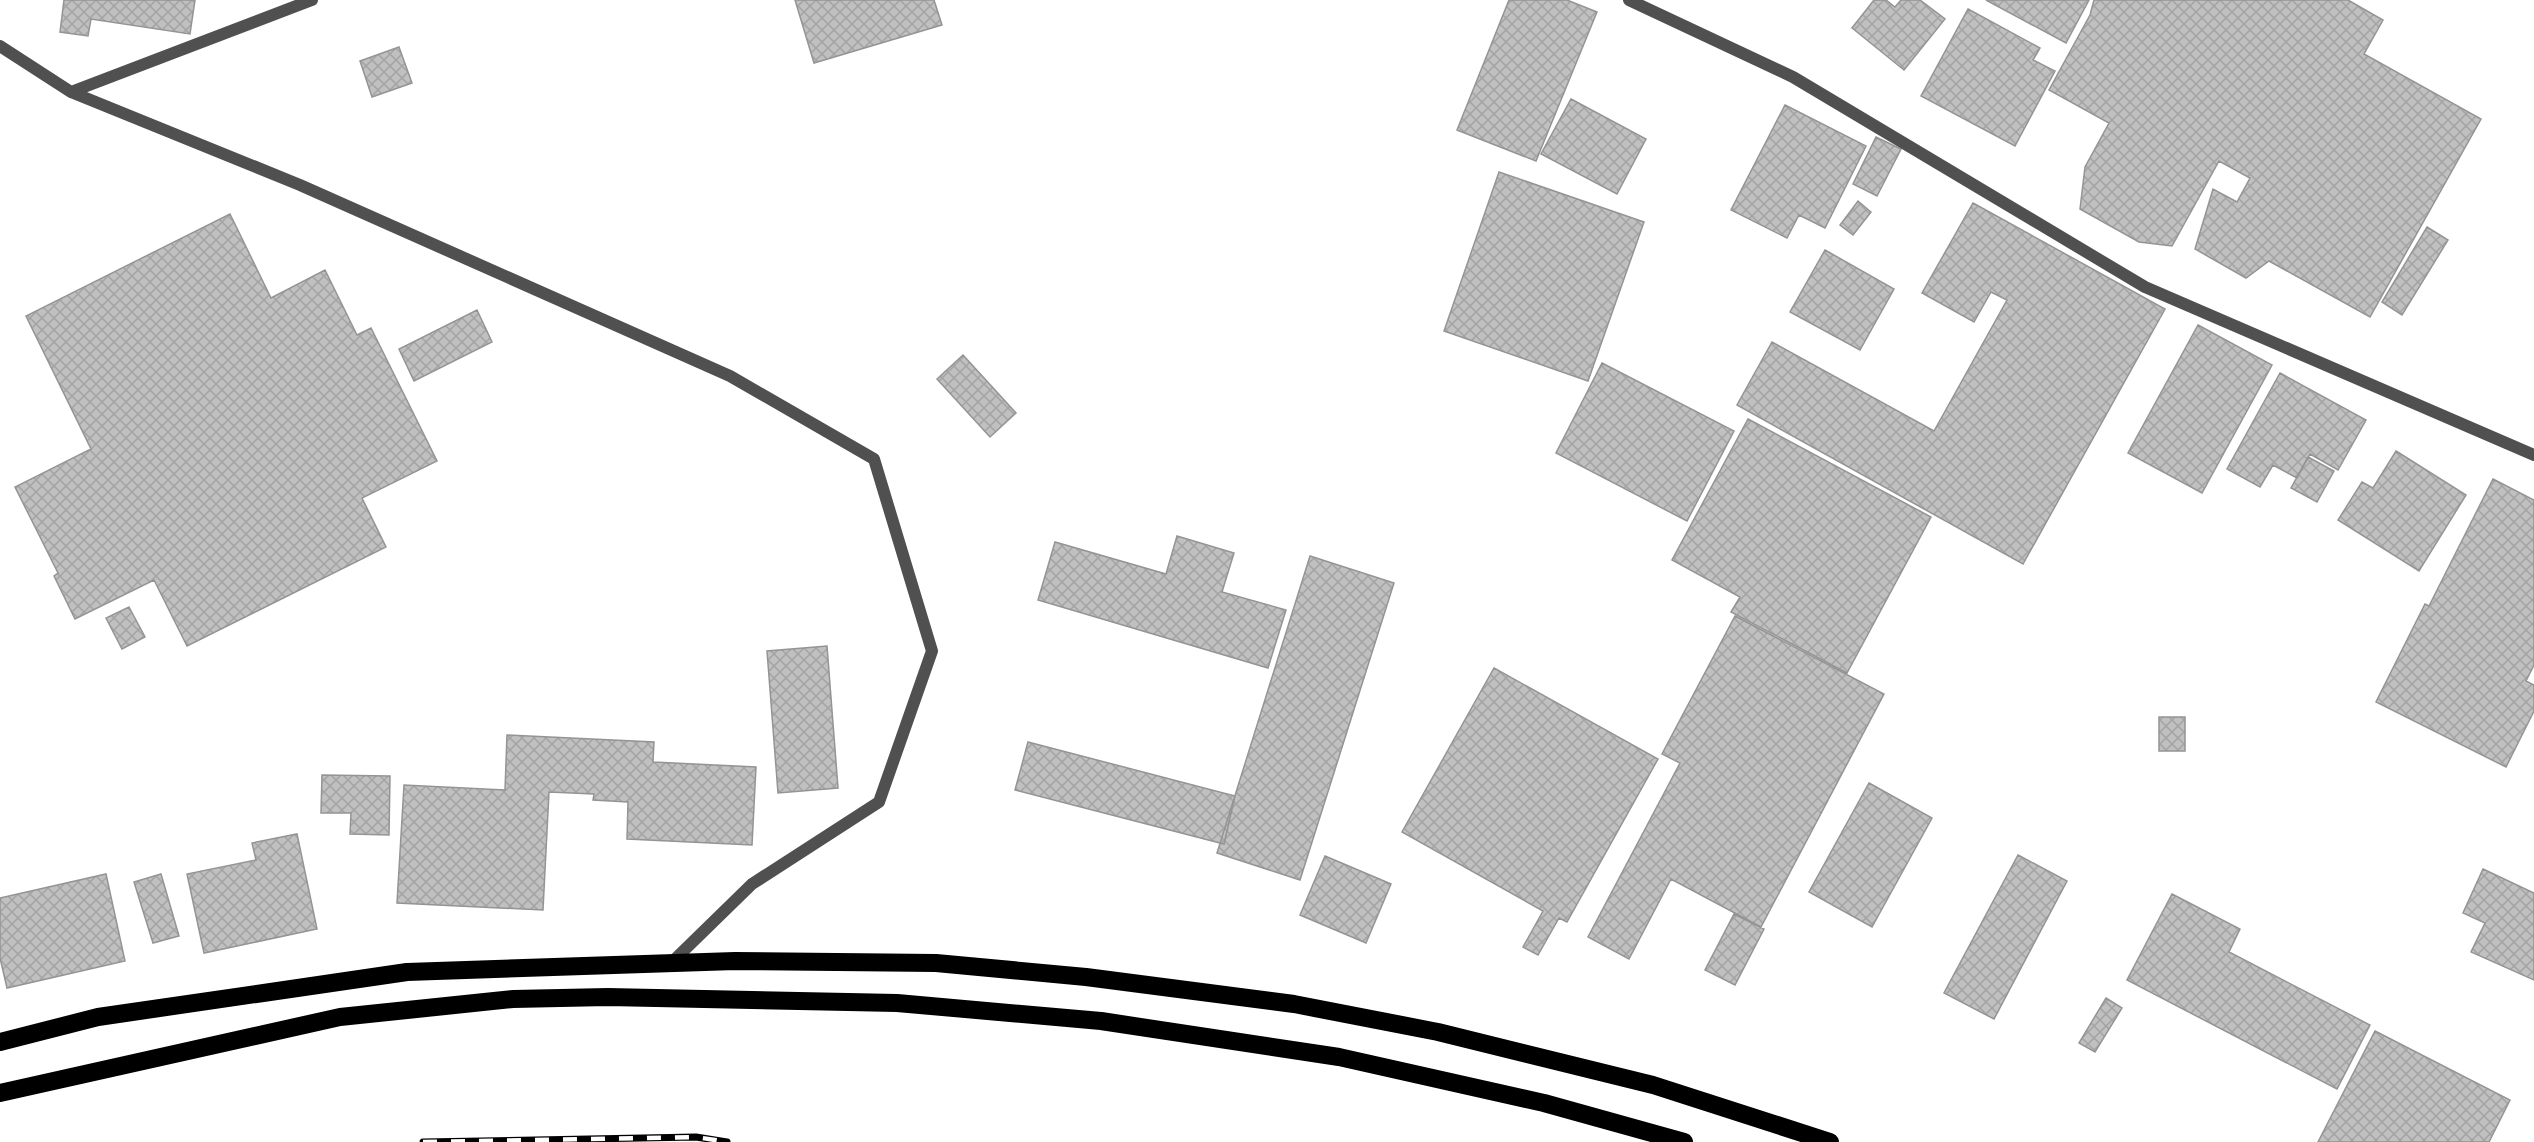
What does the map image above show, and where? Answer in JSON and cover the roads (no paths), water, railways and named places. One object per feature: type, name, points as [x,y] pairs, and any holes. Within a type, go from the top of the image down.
[{"type":"highway","points":[[0,1042],[98,1017],[407,972],[735,961],[936,963],[1086,977],[1294,1004],[1438,1032],[1653,1085],[1830,1142]]},
{"type":"highway","points":[[0,1093],[340,1017],[513,999],[608,997],[897,1003],[1101,1021],[1339,1057],[1544,1103],[1684,1142]]},
{"type":"street","points":[[71,92],[312,0]]},
{"type":"street","points":[[1629,0],[1793,77],[2145,287],[2534,455]]},
{"type":"street","points":[[0,46],[71,92],[300,185],[730,376],[874,459],[932,651],[879,802],[752,884],[670,964]]},
{"type":"railway","points":[[423,1142],[696,1137],[727,1142]]}]
